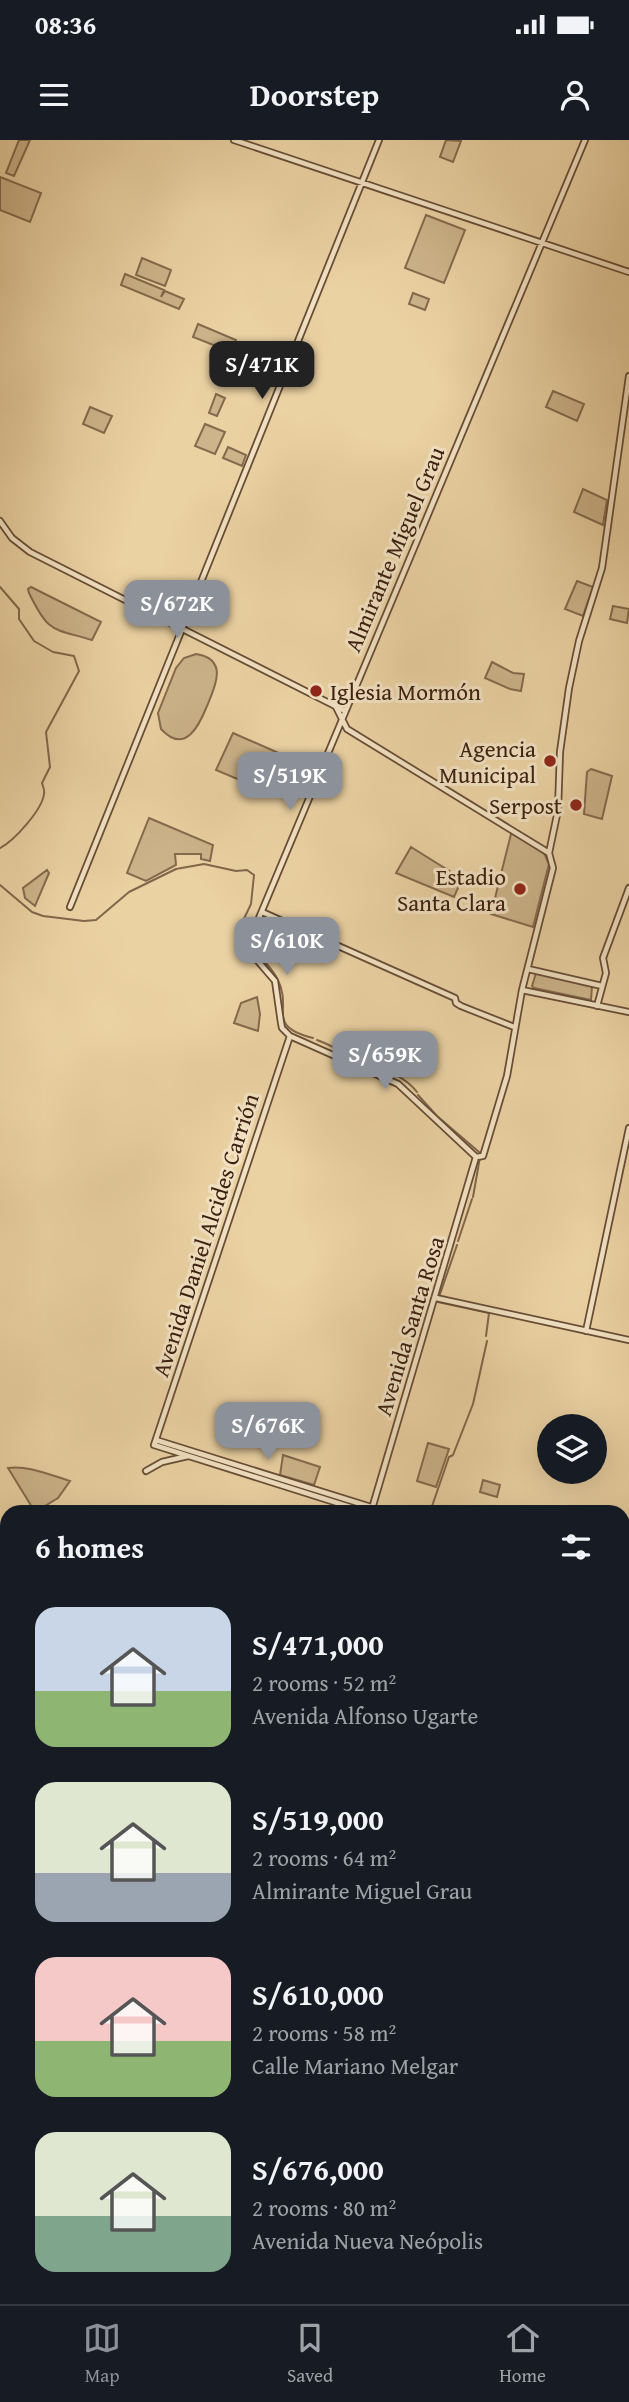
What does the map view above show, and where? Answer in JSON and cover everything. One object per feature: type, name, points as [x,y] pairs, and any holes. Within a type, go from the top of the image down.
[{"type":"street","points":[[234,140],[629,272]]},
{"type":"street","points":[[70,907],[379,140]]},
{"type":"street","name":"Almirante Miguel Grau","points":[[290,1036],[282,1028],[275,981],[244,945],[262,912],[585,140]]},
{"type":"street","points":[[290,1036],[398,1084],[476,1157],[483,1156],[507,1076],[522,990],[552,868],[549,853],[558,810],[560,752],[569,688],[577,648],[602,568],[629,376]]},
{"type":"street","points":[[0,520],[12,538],[30,552],[345,711]]},
{"type":"street","points":[[335,705],[346,729],[549,853]]},
{"type":"street","points":[[597,1006],[606,973],[603,958],[629,888]]},
{"type":"street","points":[[262,912],[455,998],[456,1003],[472,1011],[514,1027]]},
{"type":"street","points":[[528,969],[602,986]]},
{"type":"street","points":[[522,990],[629,1012]]},
{"type":"street","name":"Avenida Daniel Alcides Carrión","points":[[155,1443],[290,1036]]},
{"type":"street","points":[[586,1331],[629,1128]]},
{"type":"street","name":"Avenida Santa Rosa","points":[[372,1505],[436,1298],[476,1157]]},
{"type":"street","points":[[436,1298],[629,1340]]},
{"type":"street","points":[[155,1443],[189,1456],[267,1477]]},
{"type":"street","points":[[155,1443],[352,1505]]},
{"type":"street","points":[[146,1471],[174,1458],[189,1456]]},
{"type":"shaded area","points":[[19,140],[30,140],[14,176],[6,173]]},
{"type":"shaded area","points":[[446,140],[461,141],[453,162],[440,157]]},
{"type":"shaded area","points":[[0,177],[41,193],[30,222],[0,210]]},
{"type":"shaded area","points":[[426,215],[465,230],[444,283],[405,268]]},
{"type":"shaded area","points":[[142,258],[171,270],[165,286],[136,275]]},
{"type":"shaded area","points":[[125,274],[164,290],[161,297],[165,291],[184,299],[179,309],[121,285]]},
{"type":"shaded area","points":[[413,293],[429,299],[425,310],[409,304]]},
{"type":"shaded area","points":[[198,324],[236,340],[231,352],[193,337]]},
{"type":"shaded area","points":[[553,391],[584,404],[577,421],[546,407]]},
{"type":"shaded area","points":[[216,394],[225,398],[217,416],[209,413]]},
{"type":"shaded area","points":[[90,407],[112,416],[104,433],[83,424]]},
{"type":"shaded area","points":[[205,424],[225,432],[215,454],[195,446]]},
{"type":"shaded area","points":[[228,447],[246,455],[242,466],[223,458]]},
{"type":"shaded area","points":[[583,489],[607,500],[603,525],[574,512]]},
{"type":"shaded area","points":[[577,581],[593,587],[583,616],[565,609]]},
{"type":"shaded area","points":[[31,587],[101,622],[92,640],[60,631],[47,623],[29,593],[28,589]]},
{"type":"shaded area","points":[[613,606],[629,609],[627,623],[610,619]]},
{"type":"shaded area","points":[[196,654],[213,662],[217,675],[216,683],[195,729],[190,735],[177,739],[161,729],[158,713],[176,668],[184,658]]},
{"type":"shaded area","points":[[492,662],[513,673],[524,674],[521,691],[485,678]]},
{"type":"shaded area","points":[[233,733],[290,758],[273,794],[216,770]]},
{"type":"shaded area","points":[[591,769],[612,776],[602,819],[584,814],[587,772]]},
{"type":"shaded area","points":[[149,818],[213,845],[210,861],[201,859],[201,854],[175,854],[176,865],[146,881],[127,873]]},
{"type":"shaded area","name":"Estadio Santa Clara","points":[[514,833],[544,853],[549,864],[533,927],[491,914],[511,834]]},
{"type":"shaded area","points":[[411,847],[462,879],[454,897],[396,873]]},
{"type":"shaded area","points":[[47,870],[49,873],[35,906],[25,898],[23,888]]},
{"type":"shaded area","points":[[536,973],[592,986],[591,1000],[534,988],[532,986]]},
{"type":"shaded area","points":[[257,997],[260,1014],[258,1031],[234,1023],[241,1003]]},
{"type":"shaded area","points":[[428,1443],[449,1449],[436,1487],[417,1481]]},
{"type":"shaded area","points":[[283,1455],[320,1467],[314,1485],[280,1475]]},
{"type":"shaded area","points":[[8,1468],[31,1469],[70,1481],[58,1498],[46,1505],[31,1505]]},
{"type":"shaded area","points":[[483,1480],[500,1485],[497,1497],[480,1492]]},
{"type":"waterway","points":[[0,587],[19,609],[19,619],[34,641],[53,652],[74,656],[79,671],[46,732],[50,767],[42,783],[42,801],[26,824],[0,848]]},
{"type":"waterway","points":[[0,885],[32,912],[84,921],[96,920],[129,892],[176,869],[204,864],[236,871],[247,870],[254,875],[251,904],[240,927],[245,939]]},
{"type":"waterway","points":[[249,942],[277,978],[283,999],[285,1022],[289,1028],[313,1038]]},
{"type":"waterway","points":[[317,1040],[397,1076],[417,1092]]},
{"type":"waterway","points":[[418,1095],[437,1116],[479,1152]]},
{"type":"waterway","points":[[473,1197],[480,1157]]},
{"type":"waterway","points":[[458,1241],[472,1199]]},
{"type":"waterway","points":[[439,1297],[457,1245]]},
{"type":"waterway","points":[[439,1299],[438,1302],[489,1313],[486,1336]]},
{"type":"waterway","points":[[432,1505],[449,1457],[453,1455],[473,1404],[487,1341]]},
{"type":"place","name":"Iglesia Mormón","points":[[316,691]]},
{"type":"place","name":"Agencia Municipal","points":[[550,761]]},
{"type":"place","name":"Serpost","points":[[576,805]]},
{"type":"place","name":"Estadio Santa Clara","points":[[520,889]]}]
